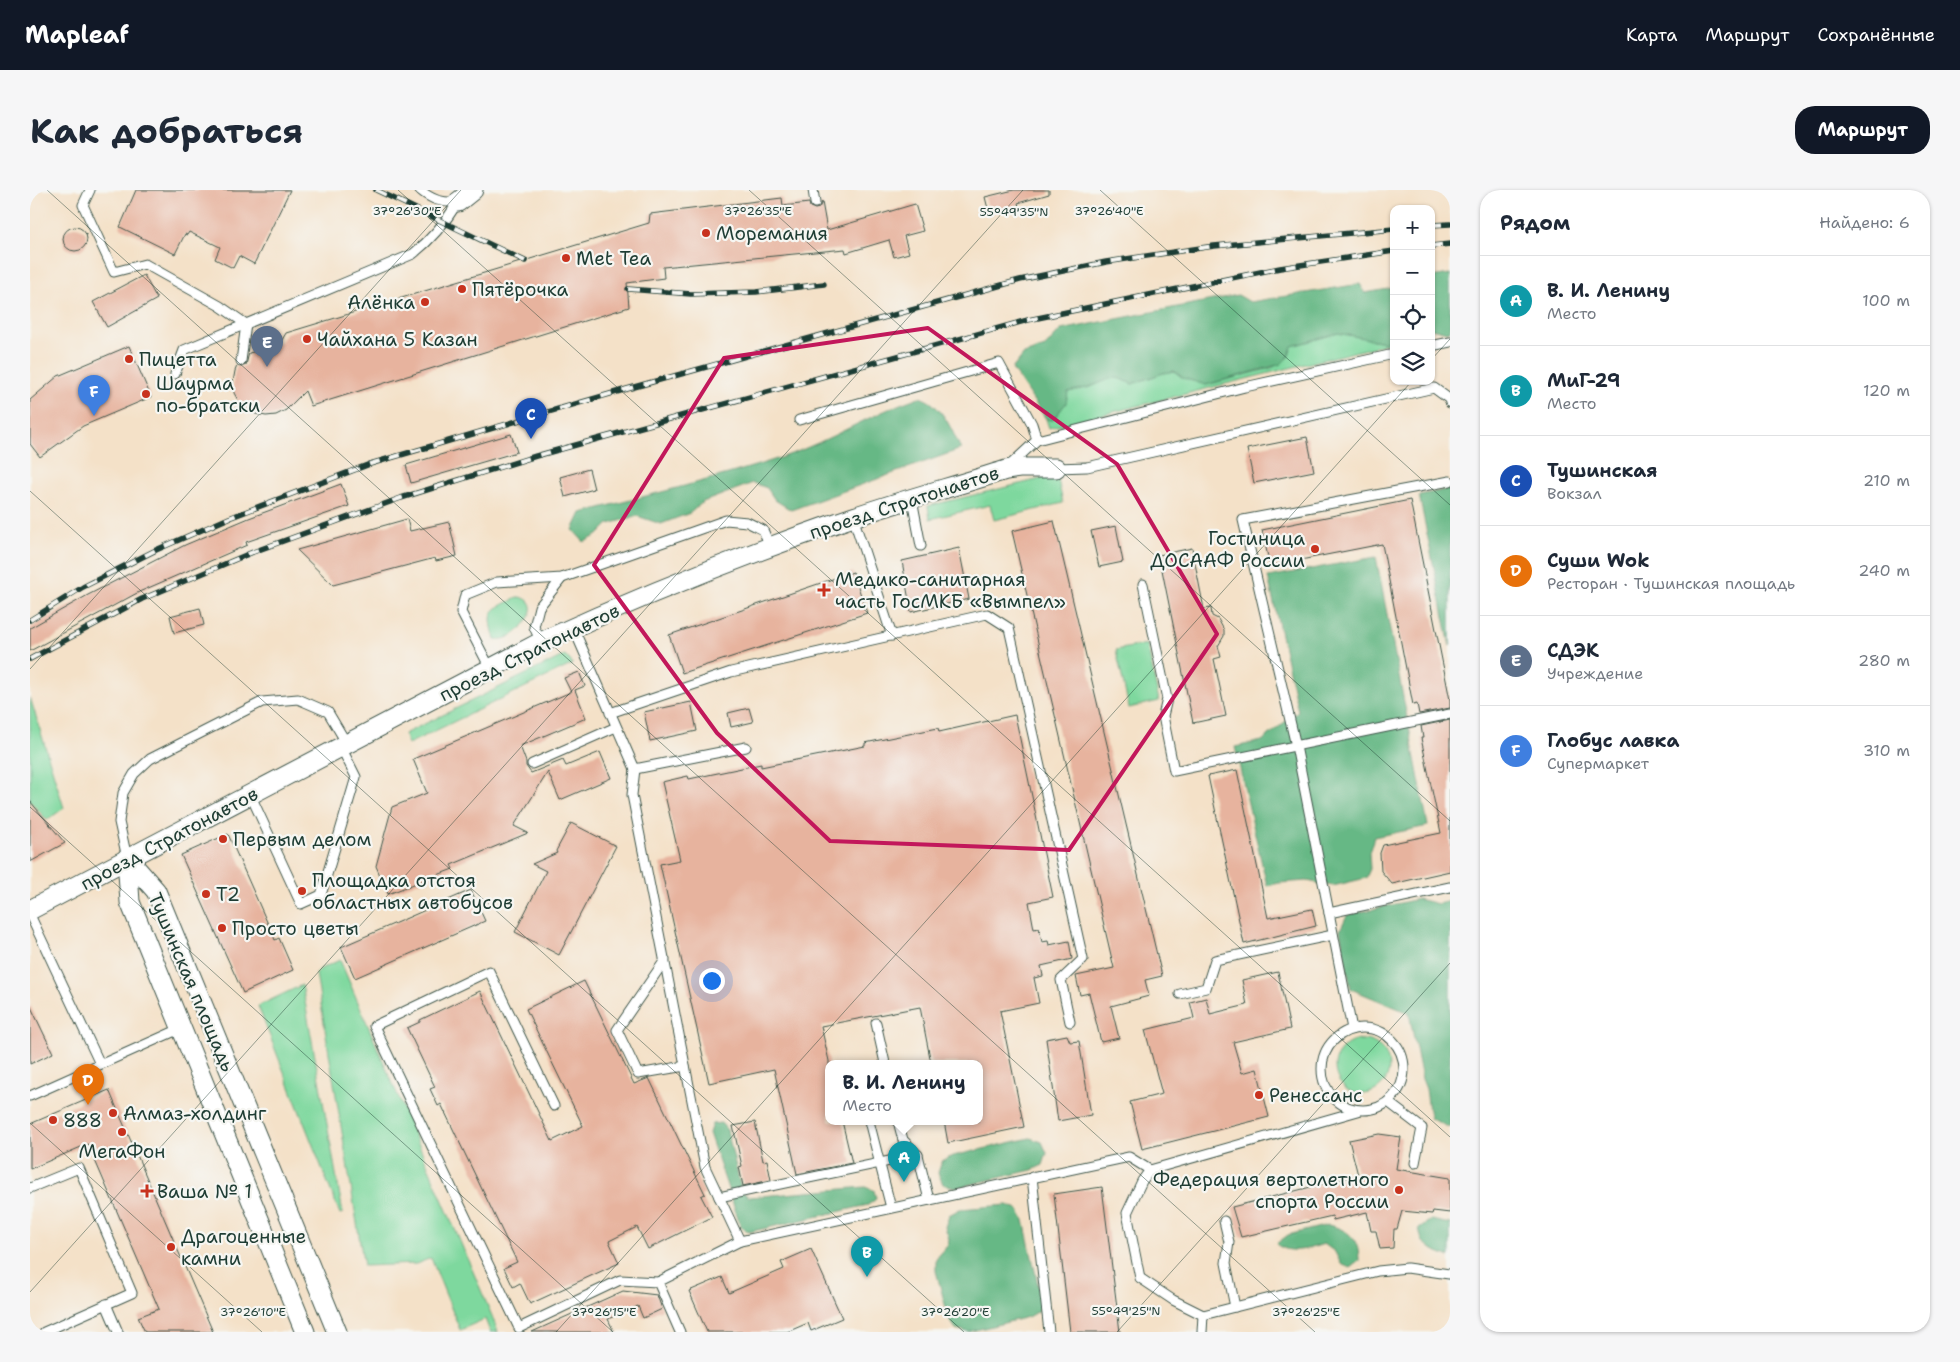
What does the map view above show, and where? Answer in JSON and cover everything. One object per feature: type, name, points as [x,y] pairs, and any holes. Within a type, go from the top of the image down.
[{"type":"street","points":[[458,202],[473,190]]},
{"type":"street","name":"проезд Стратонавтов","points":[[30,910],[490,668],[573,627],[770,546],[853,517],[1006,470],[1056,468]]},
{"type":"street","name":"Тушинская площадь","points":[[127,858],[130,902],[305,1332]]},
{"type":"street","name":"Тушинская площадь","points":[[127,858],[156,890],[337,1332]]},
{"type":"lane","points":[[90,190],[83,206],[114,272],[145,264],[220,306],[246,324]]},
{"type":"lane","points":[[420,190],[430,198],[445,203],[458,202]]},
{"type":"lane","points":[[813,190],[815,202]]},
{"type":"lane","points":[[175,374],[184,350],[413,254],[428,242],[444,224],[458,202]]},
{"type":"lane","points":[[240,361],[246,324]]},
{"type":"lane","points":[[1435,345],[1450,342]]},
{"type":"lane","points":[[1006,470],[1037,440],[1245,387],[1390,355]]},
{"type":"lane","points":[[799,420],[999,363],[1032,424],[1037,440]]},
{"type":"lane","points":[[1056,468],[1087,467],[1434,388],[1449,399],[1450,403]]},
{"type":"lane","points":[[1352,1029],[1296,746],[1243,520],[1450,481]]},
{"type":"lane","points":[[912,499],[921,546]]},
{"type":"lane","points":[[853,517],[892,636]]},
{"type":"lane","points":[[490,668],[461,612],[465,595],[497,582],[562,578],[726,520],[747,522],[763,530],[770,546]]},
{"type":"lane","points":[[541,642],[534,627],[539,607],[562,578]]},
{"type":"lane","points":[[1143,584],[1167,699],[1163,716],[1174,771],[1450,714]]},
{"type":"lane","points":[[610,713],[731,672],[987,614],[1009,628],[1083,959],[1061,980],[1070,1022]]},
{"type":"lane","points":[[573,627],[635,769],[632,795],[705,1167],[740,1240]]},
{"type":"lane","points":[[127,858],[119,822],[123,794],[134,774],[150,760],[262,702],[298,699],[328,712],[344,745],[356,777],[321,895],[301,904],[250,794]]},
{"type":"lane","points":[[532,764],[616,727]]},
{"type":"lane","points":[[635,769],[746,748]]},
{"type":"lane","points":[[1329,913],[1450,887]]},
{"type":"lane","points":[[30,915],[100,1064]]},
{"type":"lane","points":[[1180,994],[1206,988],[1215,960],[1333,935]]},
{"type":"lane","points":[[664,960],[617,1030],[638,1074],[685,1066]]},
{"type":"lane","points":[[554,1106],[489,971],[374,1026],[519,1328],[620,1280],[658,1282],[740,1240],[1129,1156],[1150,1170]]},
{"type":"lane","points":[[876,1023],[884,1060]]},
{"type":"lane","points":[[30,1096],[182,1028]]},
{"type":"lane","points":[[1358,1111],[1343,1106],[1330,1095],[1323,1081],[1322,1064],[1327,1049],[1337,1037],[1352,1029],[1368,1028],[1383,1033],[1396,1044],[1403,1058],[1404,1074],[1399,1090],[1388,1102],[1374,1109],[1358,1111],[1150,1170],[1142,1181],[1127,1213],[1140,1278],[1173,1300],[1203,1315],[1378,1271],[1408,1268],[1448,1274]]},
{"type":"lane","points":[[1388,1102],[1422,1128],[1415,1163]]},
{"type":"lane","points":[[870,1125],[891,1208]]},
{"type":"lane","points":[[899,1125],[903,1140],[918,1155],[929,1200]]},
{"type":"lane","points":[[719,1197],[918,1155]]},
{"type":"lane","points":[[30,1188],[79,1168],[132,1293],[44,1332]]},
{"type":"lane","points":[[1032,1178],[1049,1332]]},
{"type":"lane","points":[[1224,1221],[1229,1242],[1226,1263],[1235,1307]]},
{"type":"lane","points":[[658,1282],[680,1332]]},
{"type":"lane","points":[[106,1304],[118,1332]]},
{"type":"lane","points":[[1202,1332],[1203,1315]]},
{"type":"highlighted area","points":[[928,328],[1117,464],[1217,634],[1069,850],[830,841],[717,733],[594,565],[724,358]]},
{"type":"green space","points":[[1450,274],[1450,331],[1447,332],[1435,329],[1435,276]]},
{"type":"green space","points":[[1360,284],[1365,293],[1390,289],[1390,339],[1384,342],[1338,333],[1292,346],[1289,356],[1281,364],[1206,385],[1183,378],[1174,371],[1132,384],[1116,378],[1068,392],[1066,403],[1053,420],[1046,419],[1012,369],[1024,354],[1045,347],[1061,330],[1238,295],[1250,302]]},
{"type":"green space","points":[[1338,333],[1384,342],[1390,339],[1390,343],[1049,428],[1046,419],[1053,420],[1064,404],[1068,392],[1091,387],[1112,377],[1132,384],[1174,371],[1183,378],[1206,385],[1271,368],[1284,360],[1292,346]]},
{"type":"green space","points":[[919,397],[927,400],[940,411],[961,449],[791,510],[775,500],[767,488],[753,483],[703,502],[690,513],[661,524],[637,516],[609,524],[598,535],[584,542],[573,530],[581,513],[708,480],[783,457]]},
{"type":"green space","points":[[1057,475],[1063,503],[994,520],[990,505],[930,519],[928,506]]},
{"type":"green space","points":[[1450,489],[1450,646],[1419,495]]},
{"type":"green space","points":[[1376,557],[1428,826],[1374,837],[1369,853],[1370,869],[1366,878],[1333,886],[1307,881],[1267,886],[1235,747],[1262,741],[1298,711],[1268,577]]},
{"type":"green space","points":[[519,597],[527,600],[531,606],[527,621],[512,635],[504,639],[495,639],[491,621],[494,611]]},
{"type":"green space","points":[[1147,644],[1159,701],[1129,708],[1116,650]]},
{"type":"green space","points":[[565,655],[573,664],[408,744],[404,734]]},
{"type":"green space","points":[[30,697],[64,808],[47,820],[34,806],[30,808]]},
{"type":"green space","points":[[1418,899],[1438,904],[1450,901],[1450,1128],[1430,1118],[1426,1089],[1422,1079],[1409,1013],[1351,989],[1340,930],[1347,915]]},
{"type":"green space","points":[[340,960],[498,1332],[490,1332],[485,1319],[460,1330],[431,1258],[416,1264],[364,1266],[316,974],[320,969]]},
{"type":"green space","points":[[302,985],[343,1213],[340,1214],[258,1006]]},
{"type":"green space","points":[[1362,1040],[1372,1042],[1381,1048],[1387,1057],[1389,1067],[1387,1077],[1381,1086],[1372,1092],[1362,1094],[1352,1092],[1343,1086],[1337,1077],[1335,1067],[1337,1057],[1343,1048],[1352,1042]]},
{"type":"green space","points":[[721,1123],[727,1130],[742,1192],[750,1197],[865,1187],[874,1190],[876,1199],[868,1205],[749,1232],[741,1227],[709,1133],[712,1124]]},
{"type":"green space","points":[[1030,1138],[1042,1142],[1047,1153],[1043,1165],[1032,1170],[955,1188],[943,1184],[938,1173],[942,1161],[953,1156]]},
{"type":"green space","points":[[1007,1205],[1018,1209],[1024,1220],[1041,1299],[1038,1311],[1028,1317],[968,1332],[956,1329],[949,1319],[936,1271],[936,1259],[948,1245],[949,1239],[945,1227],[949,1215],[960,1209]]},
{"type":"green space","points":[[1431,1220],[1450,1224],[1450,1257],[1433,1250],[1422,1241],[1419,1228]]},
{"type":"green space","points":[[1328,1225],[1342,1230],[1355,1241],[1359,1253],[1359,1261],[1350,1268],[1341,1264],[1335,1252],[1324,1244],[1293,1250],[1276,1244],[1288,1235]]},
{"type":"building","points":[[136,190],[290,190],[254,264],[239,256],[233,268],[215,259],[220,247],[189,232],[187,235],[185,234],[175,254],[120,227]]},
{"type":"building","points":[[1014,190],[1049,190],[1049,194],[1018,203],[1019,206],[989,213],[985,197]]},
{"type":"building","points":[[782,198],[783,206],[809,203],[810,207],[815,209],[819,208],[822,202],[827,230],[915,204],[923,231],[904,236],[909,253],[894,257],[889,240],[846,253],[845,249],[663,267],[664,278],[627,283],[629,307],[311,406],[305,391],[286,410],[276,415],[266,416],[246,410],[234,393],[233,382],[237,366],[246,365],[249,353],[273,347],[282,340],[286,333],[649,223],[650,214]]},
{"type":"building","points":[[75,227],[83,231],[87,239],[83,247],[75,251],[67,247],[63,239],[67,231]]},
{"type":"building","points":[[144,275],[157,299],[107,327],[93,302]]},
{"type":"building","points":[[129,346],[151,397],[83,426],[40,457],[30,444],[30,400],[58,376]]},
{"type":"building","points":[[511,434],[517,452],[411,483],[406,465]]},
{"type":"building","points":[[1307,437],[1314,471],[1254,483],[1247,449]]},
{"type":"building","points":[[589,469],[594,489],[565,497],[560,477]]},
{"type":"building","points":[[341,484],[349,506],[246,542],[247,545],[139,592],[30,651],[30,628],[88,595],[185,545],[249,518]]},
{"type":"building","points":[[1410,500],[1450,700],[1450,708],[1419,714],[1417,704],[1413,705],[1382,544],[1270,566],[1262,530]]},
{"type":"building","points":[[407,519],[410,531],[449,522],[457,556],[436,561],[435,558],[333,585],[297,550]]},
{"type":"building","points":[[1054,521],[1162,976],[1145,980],[1149,996],[1111,1006],[1119,1038],[1101,1042],[1089,993],[1080,995],[1076,976],[1114,968],[1012,531]]},
{"type":"building","points":[[1116,526],[1123,562],[1099,567],[1091,531]]},
{"type":"building","points":[[959,548],[969,599],[911,612],[902,561]]},
{"type":"building","points":[[1192,548],[1204,609],[1211,608],[1212,616],[1218,619],[1224,630],[1224,636],[1218,646],[1221,657],[1214,659],[1226,716],[1193,723],[1159,555]]},
{"type":"building","points":[[853,572],[867,613],[682,673],[669,635]]},
{"type":"building","points":[[200,608],[204,625],[174,633],[170,616]]},
{"type":"building","points":[[579,672],[585,686],[575,690],[586,718],[520,746],[526,766],[531,773],[563,760],[566,766],[600,752],[611,778],[560,800],[548,772],[514,826],[528,833],[451,865],[453,869],[388,894],[376,866],[392,807],[427,793],[413,759],[571,692],[564,678]]},
{"type":"building","points":[[691,702],[697,731],[650,741],[644,712]]},
{"type":"building","points":[[749,708],[753,722],[731,727],[728,713]]},
{"type":"building","points":[[1015,715],[1053,897],[1029,902],[1034,929],[1039,928],[1042,942],[1048,941],[1049,945],[1069,941],[1072,959],[1041,966],[1043,976],[1034,978],[1039,1003],[1000,1011],[1024,1127],[948,1143],[945,1125],[983,1125],[983,1060],[930,1060],[920,1007],[821,1026],[829,1060],[825,1060],[825,1125],[843,1125],[852,1163],[797,1174],[774,1069],[709,1083],[660,864],[680,860],[662,782],[688,776],[689,779],[761,764],[761,767],[865,746],[865,743],[938,728],[939,732]]},
{"type":"building","points":[[1450,720],[1450,871],[1392,884],[1381,871],[1380,853],[1383,845],[1441,833],[1421,738],[1423,738],[1421,726]]},
{"type":"building","points":[[1237,770],[1268,918],[1312,909],[1316,926],[1244,944],[1208,776]]},
{"type":"building","points":[[30,801],[65,843],[30,862]]},
{"type":"building","points":[[571,823],[616,846],[559,955],[515,932],[546,871],[532,864],[557,853],[556,851]]},
{"type":"building","points":[[228,834],[275,940],[279,938],[293,970],[243,993],[181,855]]},
{"type":"building","points":[[471,890],[485,921],[355,978],[341,947]]},
{"type":"building","points":[[1278,972],[1290,1029],[1233,1042],[1242,1073],[1257,1069],[1269,1117],[1142,1149],[1130,1102],[1162,1094],[1145,1030],[1194,1018],[1190,1002],[1206,998],[1210,1014],[1247,1005],[1242,980]]},
{"type":"building","points":[[584,981],[634,1084],[649,1078],[705,1194],[701,1196],[712,1217],[648,1249],[637,1227],[609,1241],[619,1263],[530,1304],[520,1283],[513,1287],[504,1268],[517,1262],[441,1104],[438,1106],[430,1089],[435,1087],[407,1028],[480,991],[552,1141],[583,1126],[526,1009]]},
{"type":"building","points":[[30,1005],[53,1053],[30,1064]]},
{"type":"building","points":[[1067,1035],[1070,1042],[1079,1041],[1091,1115],[1058,1121],[1046,1039]]},
{"type":"building","points":[[109,1090],[213,1332],[145,1332],[138,1317],[159,1309],[88,1144],[30,1169],[30,1124]]},
{"type":"building","points":[[755,1122],[763,1161],[767,1160],[771,1180],[743,1186],[739,1167],[742,1166],[733,1126]]},
{"type":"building","points":[[1379,1134],[1401,1137],[1396,1169],[1450,1178],[1450,1213],[1433,1211],[1432,1214],[1402,1211],[1397,1229],[1394,1229],[1393,1248],[1380,1249],[1376,1231],[1371,1231],[1367,1212],[1333,1220],[1332,1216],[1241,1237],[1232,1207],[1358,1175],[1349,1140]]},
{"type":"building","points":[[1102,1187],[1120,1332],[1070,1332],[1054,1194]]},
{"type":"building","points":[[811,1249],[842,1318],[811,1331],[808,1323],[787,1332],[707,1332],[689,1291],[722,1277],[729,1293],[784,1269],[781,1262]]},
{"type":"building","points":[[623,1291],[657,1295],[662,1309],[643,1318],[638,1306],[608,1319],[614,1332],[532,1332]]},
{"type":"railway","points":[[376,190],[525,261]]},
{"type":"railway","points":[[1435,225],[1450,224]]},
{"type":"railway","points":[[30,620],[83,587],[156,550],[229,518],[370,464],[627,389],[1020,280],[1106,262],[1214,246],[1390,229]]},
{"type":"railway","points":[[1435,246],[1450,244]]},
{"type":"railway","points":[[30,659],[142,599],[253,552],[401,498],[536,456],[1028,320],[1280,268],[1390,252]]},
{"type":"railway","points":[[628,289],[691,294],[756,292],[824,284]]},
{"type":"place","name":"Моремания","points":[[706,233]]},
{"type":"place","name":"Met Tea","points":[[566,258]]},
{"type":"place","name":"Пятёрочка","points":[[462,289]]},
{"type":"place","name":"Алёнка","points":[[425,302]]},
{"type":"place","name":"Чайхана 5 Казан","points":[[307,339]]},
{"type":"place","name":"Пицетта","points":[[129,359]]},
{"type":"place","name":"СДЭК","points":[[267,367]]},
{"type":"place","name":"Шаурма по-братски","points":[[146,394]]},
{"type":"place","name":"Глобус лавка","points":[[94,416]]},
{"type":"place","name":"Тушинская","points":[[531,439]]},
{"type":"place","name":"Гостиница ДОСААФ России","points":[[1315,549]]},
{"type":"place","name":"Медико-санитарная часть ГосМКБ «Вымпел»","points":[[824,590]]},
{"type":"place","name":"Первым делом","points":[[223,839]]},
{"type":"place","name":"Площадка отстоя областных автобусов","points":[[302,891]]},
{"type":"place","name":"T2","points":[[206,894]]},
{"type":"place","name":"Просто цветы","points":[[222,928]]},
{"type":"place","name":"Ренессанс","points":[[1259,1095]]},
{"type":"place","name":"Суши Wok","points":[[88,1105]]},
{"type":"place","name":"Алмаз-холдинг","points":[[113,1113]]},
{"type":"place","name":"888","points":[[53,1120]]},
{"type":"place","name":"МегаФон","points":[[122,1132]]},
{"type":"place","name":"В. И. Ленину","points":[[904,1182]]},
{"type":"place","name":"Федерация вертолетного спорта России","points":[[1399,1190]]},
{"type":"place","name":"Ваша № 1","points":[[147,1191]]},
{"type":"place","name":"Драгоценные камни","points":[[171,1247]]},
{"type":"place","name":"МиГ-29","points":[[867,1277]]}]
